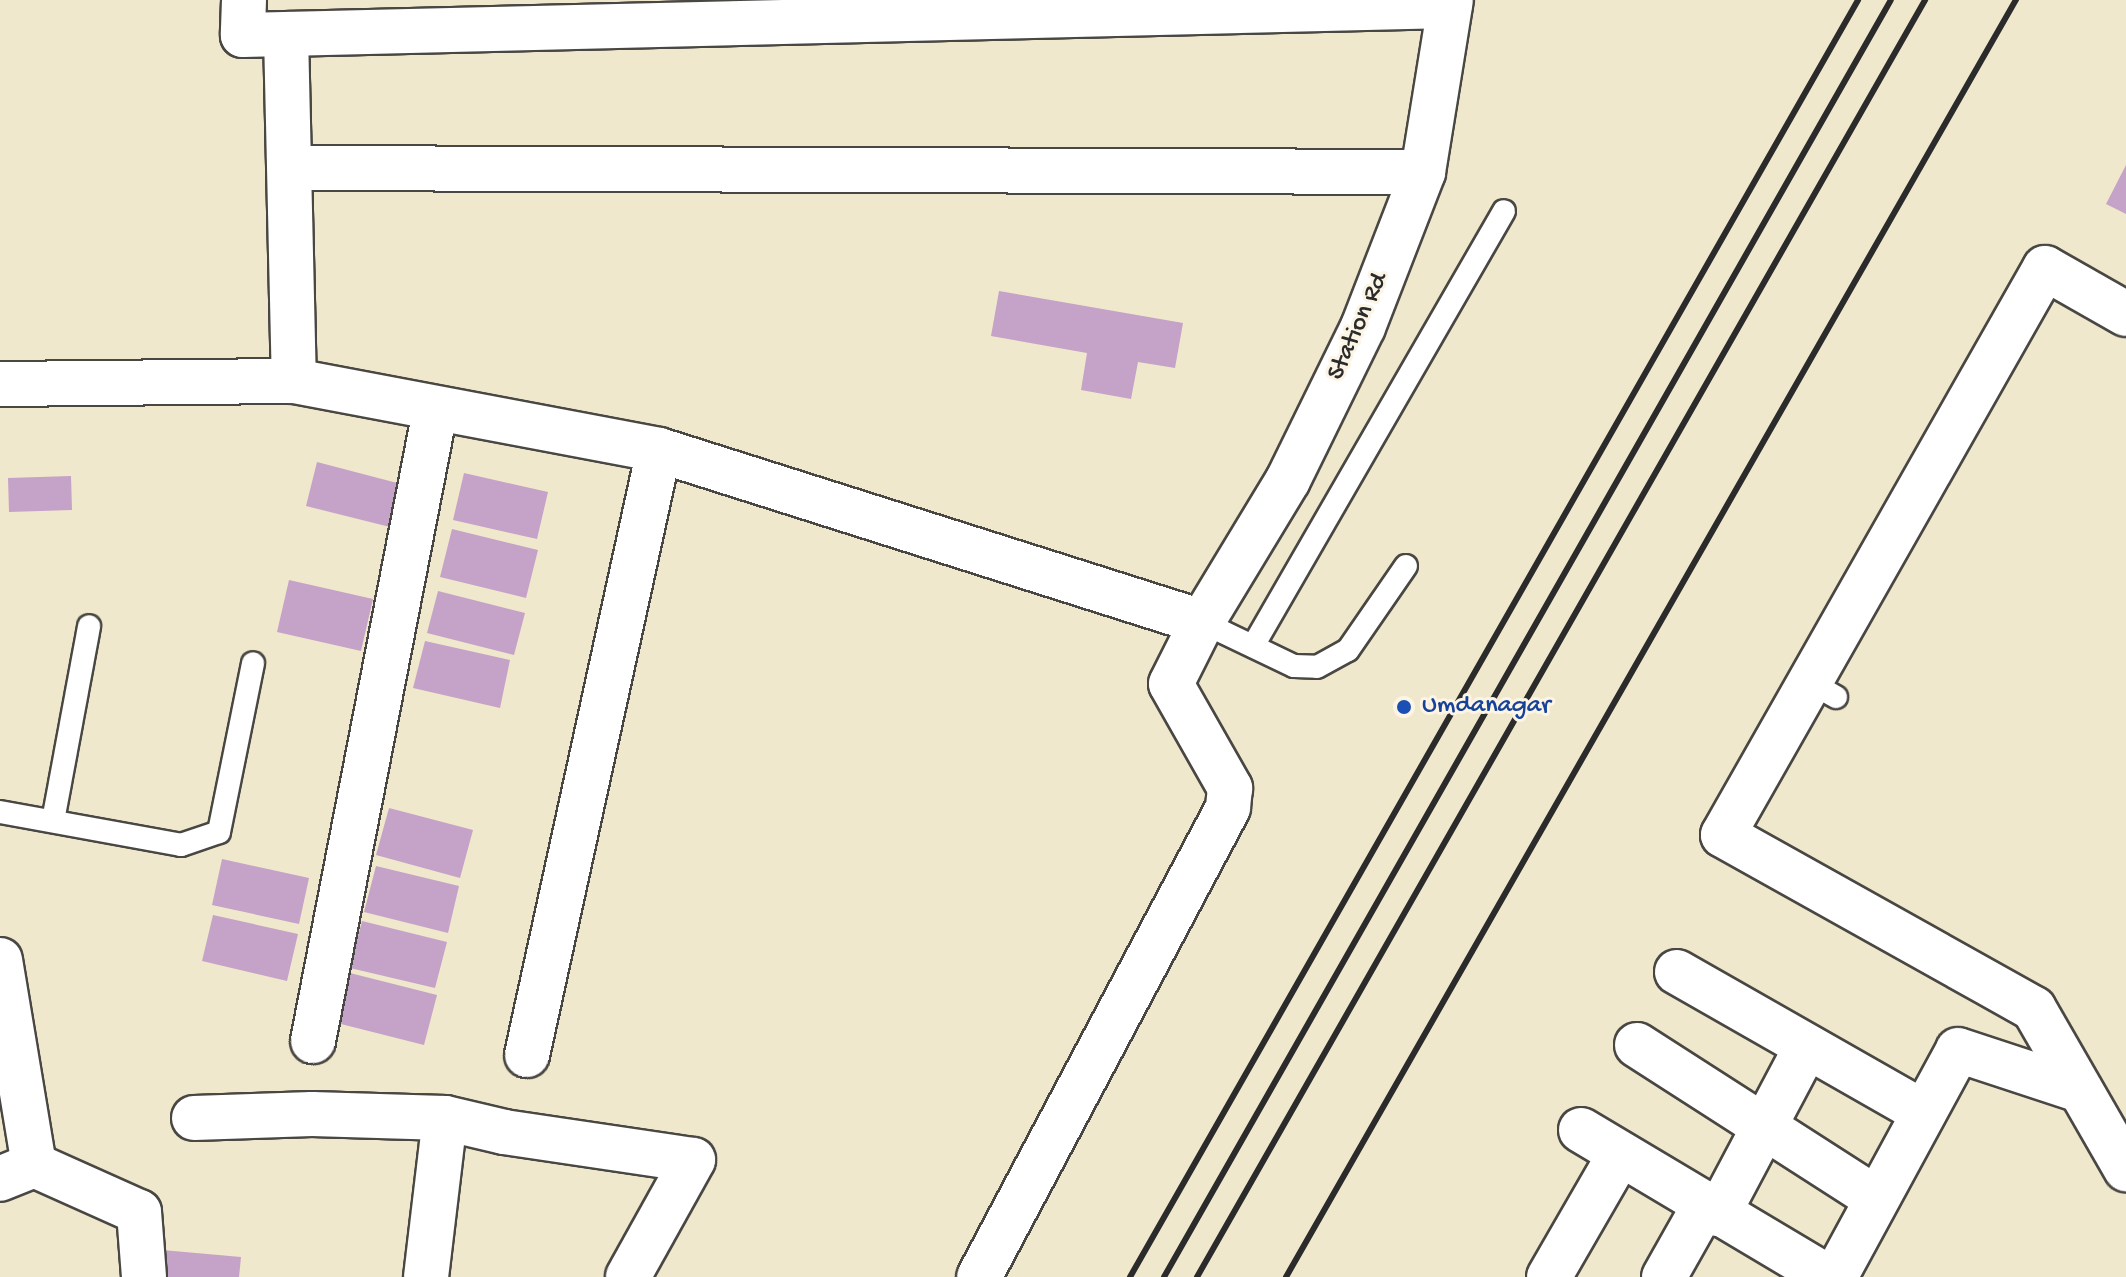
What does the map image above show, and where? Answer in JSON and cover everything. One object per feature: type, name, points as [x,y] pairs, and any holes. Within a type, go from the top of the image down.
[{"type":"street","points":[[244,0],[243,35],[882,9],[1450,3]]},
{"type":"street","name":"Station Rd","points":[[979,1277],[1228,808],[1230,788],[1171,684],[1202,622],[1288,480],[1363,327],[1423,172],[1450,3]]},
{"type":"street","points":[[286,34],[294,381]]},
{"type":"street","points":[[291,168],[1423,172]]},
{"type":"street","points":[[2126,314],[2045,268],[1823,690],[1723,835],[2034,1009],[2126,1169]]},
{"type":"street","points":[[0,384],[294,381],[435,411],[659,450],[1202,622]]},
{"type":"street","points":[[313,1041],[435,411]]},
{"type":"street","points":[[527,1055],[659,450]]},
{"type":"street","points":[[0,960],[17,1172],[139,1212],[144,1277]]},
{"type":"street","points":[[1677,972],[1924,1113]]},
{"type":"street","points":[[1637,1045],[1877,1199]]},
{"type":"street","points":[[1664,1277],[1763,1128],[1806,1048]]},
{"type":"street","points":[[1835,1277],[1958,1050],[2080,1090]]},
{"type":"street","points":[[194,1118],[312,1114],[445,1118],[504,1132],[693,1160],[628,1277]]},
{"type":"street","points":[[426,1277],[445,1118]]},
{"type":"street","points":[[1581,1130],[1711,1210],[1783,1266],[1828,1277]]},
{"type":"street","points":[[1549,1277],[1619,1156]]},
{"type":"lane","points":[[1253,646],[1504,211]]},
{"type":"lane","points":[[1202,622],[1294,666],[1337,660],[1406,566]]},
{"type":"lane","points":[[53,821],[89,626]]},
{"type":"lane","points":[[0,812],[181,845],[219,832],[253,663]]},
{"type":"building","points":[[2126,165],[2126,214],[2106,204]]},
{"type":"building","points":[[999,291],[1183,323],[1175,368],[1138,362],[1131,399],[1081,390],[1087,353],[991,336]]},
{"type":"building","points":[[317,462],[401,484],[390,527],[306,506]]},
{"type":"building","points":[[464,473],[548,492],[537,539],[453,520]]},
{"type":"building","points":[[71,476],[72,510],[9,512],[8,478]]},
{"type":"building","points":[[452,529],[538,550],[526,598],[440,577]]},
{"type":"building","points":[[289,580],[373,599],[361,651],[277,632]]},
{"type":"building","points":[[438,591],[525,613],[514,655],[427,633]]},
{"type":"building","points":[[425,641],[510,660],[500,708],[413,688]]},
{"type":"building","points":[[389,808],[473,830],[460,878],[376,855]]},
{"type":"building","points":[[222,859],[309,878],[299,924],[212,905]]},
{"type":"building","points":[[376,866],[459,886],[448,933],[364,912]]},
{"type":"building","points":[[213,915],[298,934],[287,981],[202,961]]},
{"type":"building","points":[[362,921],[447,942],[435,988],[350,968]]},
{"type":"building","points":[[350,973],[437,995],[424,1045],[337,1023]]},
{"type":"building","points":[[162,1250],[241,1257],[239,1277],[160,1277]]},
{"type":"railway","points":[[1130,1277],[1858,0]]},
{"type":"railway","points":[[1164,1277],[1891,0]]},
{"type":"railway","points":[[1197,1277],[1925,0]]},
{"type":"railway","points":[[1286,1277],[2016,0]]},
{"type":"place","name":"Umdanagar","points":[[1404,707]]}]
